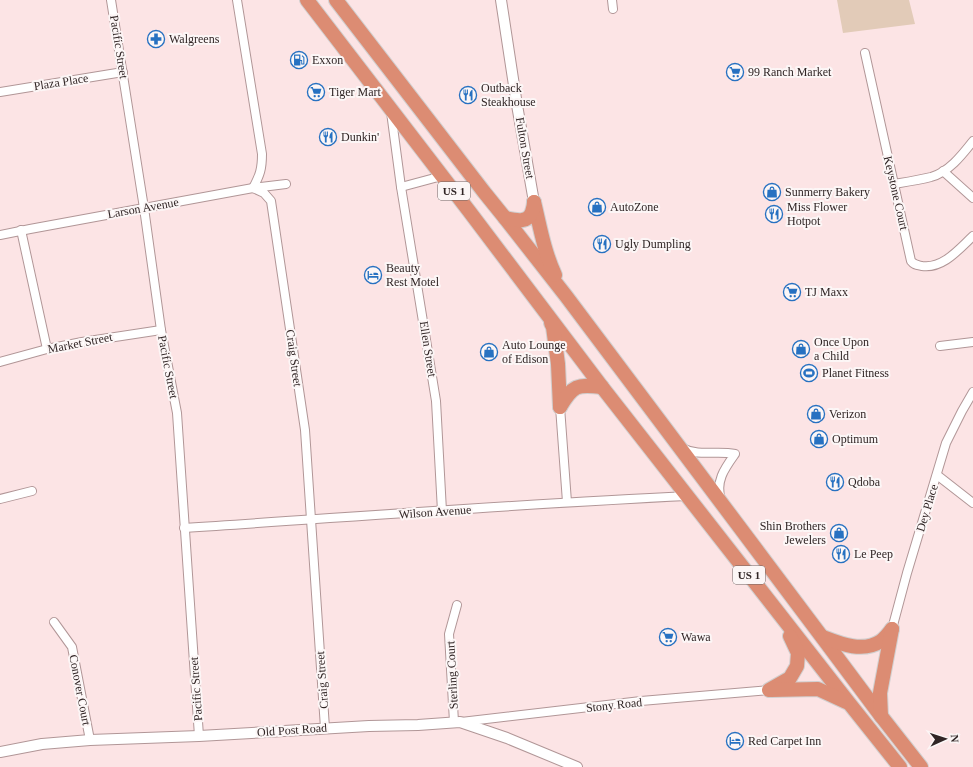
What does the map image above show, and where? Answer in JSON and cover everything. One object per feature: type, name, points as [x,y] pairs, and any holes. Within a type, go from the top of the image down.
[{"type":"highway","name":"US 1","points":[[307,0],[602,387],[900,767]]},
{"type":"highway","name":"US 1","points":[[336,0],[566,296],[881,716],[921,767]]},
{"type":"highway","points":[[505,218],[525,220],[530,217],[532,213],[534,202]]},
{"type":"highway","points":[[534,202],[549,261],[566,296]]},
{"type":"highway","points":[[528,290],[553,327],[558,364],[560,407]]},
{"type":"highway","points":[[560,407],[568,394],[580,386],[602,387]]},
{"type":"highway","points":[[767,599],[792,638],[798,653],[797,666],[790,678],[769,690]]},
{"type":"highway","points":[[822,637],[838,643],[862,647],[881,641],[892,629]]},
{"type":"highway","points":[[881,716],[880,693],[892,629]]},
{"type":"highway","points":[[769,690],[818,689],[849,703]]},
{"type":"street","name":"Pacific Street","points":[[111,0],[144,208],[161,330],[177,413],[199,736]]},
{"type":"street","points":[[238,0],[262,154],[260,174],[254,188]]},
{"type":"street","name":"Fulton Street","points":[[501,0],[534,202]]},
{"type":"street","points":[[612,0],[613,9]]},
{"type":"street","name":"Keystone Court","points":[[865,53],[911,261],[913,263],[926,266],[938,264],[952,256],[973,236]]},
{"type":"street","name":"Plaza Place","points":[[0,92],[123,72]]},
{"type":"street","name":"Ellen Street","points":[[391,109],[401,187],[436,402],[442,511]]},
{"type":"street","points":[[894,184],[931,177],[943,172],[962,156],[973,141]]},
{"type":"street","points":[[943,172],[973,198]]},
{"type":"street","points":[[401,187],[442,176]]},
{"type":"street","name":"Larson Avenue","points":[[0,235],[254,188],[286,184]]},
{"type":"street","name":"Craig Street","points":[[254,188],[264,194],[271,201],[305,430],[325,728]]},
{"type":"street","points":[[21,230],[47,349]]},
{"type":"street","name":"Market Street","points":[[0,362],[47,349],[82,342],[161,330]]},
{"type":"street","points":[[940,346],[973,342]]},
{"type":"street","name":"Dey Place","points":[[892,629],[907,573],[946,443],[973,392]]},
{"type":"street","points":[[560,407],[567,502]]},
{"type":"street","points":[[679,447],[690,452],[710,454],[725,452],[735,454],[724,469],[720,481],[720,496],[723,505]]},
{"type":"street","points":[[937,475],[973,503]]},
{"type":"street","points":[[0,498],[32,491]]},
{"type":"street","name":"Wilson Avenue","points":[[184,528],[567,502],[687,496]]},
{"type":"street","name":"Sterling Court","points":[[457,605],[449,634],[457,722]]},
{"type":"street","name":"Conover Court","points":[[54,622],[72,647],[90,740]]},
{"type":"street","name":"Stony Road","points":[[457,722],[641,701],[769,690]]},
{"type":"street","name":"Old Post Road","points":[[0,752],[42,744],[90,740],[199,736],[457,722],[507,738],[577,767]]},
{"type":"shaded area","points":[[837,0],[909,0],[915,24],[843,33]]},
{"type":"place","name":"Walgreens","points":[[156,39]]},
{"type":"place","name":"Exxon","points":[[299,60]]},
{"type":"place","name":"99 Ranch Market","points":[[735,72]]},
{"type":"place","name":"Tiger Mart","points":[[316,92]]},
{"type":"place","name":"Outback Steakhouse","points":[[468,95]]},
{"type":"place","name":"Dunkin'","points":[[328,137]]},
{"type":"place","name":"Sunmerry Bakery","points":[[772,192]]},
{"type":"place","name":"AutoZone","points":[[597,207]]},
{"type":"place","name":"Miss Flower Hotpot","points":[[774,214]]},
{"type":"place","name":"Ugly Dumpling","points":[[602,244]]},
{"type":"place","name":"Beauty Rest Motel","points":[[373,275]]},
{"type":"place","name":"TJ Maxx","points":[[792,292]]},
{"type":"place","name":"Once Upon a Child","points":[[801,349]]},
{"type":"place","name":"Auto Lounge of Edison","points":[[489,352]]},
{"type":"place","name":"Planet Fitness","points":[[809,373]]},
{"type":"place","name":"Verizon","points":[[816,414]]},
{"type":"place","name":"Optimum","points":[[819,439]]},
{"type":"place","name":"Qdoba","points":[[835,482]]},
{"type":"place","name":"Shin Brothers Jewelers","points":[[839,533]]},
{"type":"place","name":"Le Peep","points":[[841,554]]},
{"type":"place","name":"Wawa","points":[[668,637]]},
{"type":"place","name":"Red Carpet Inn","points":[[735,741]]}]
